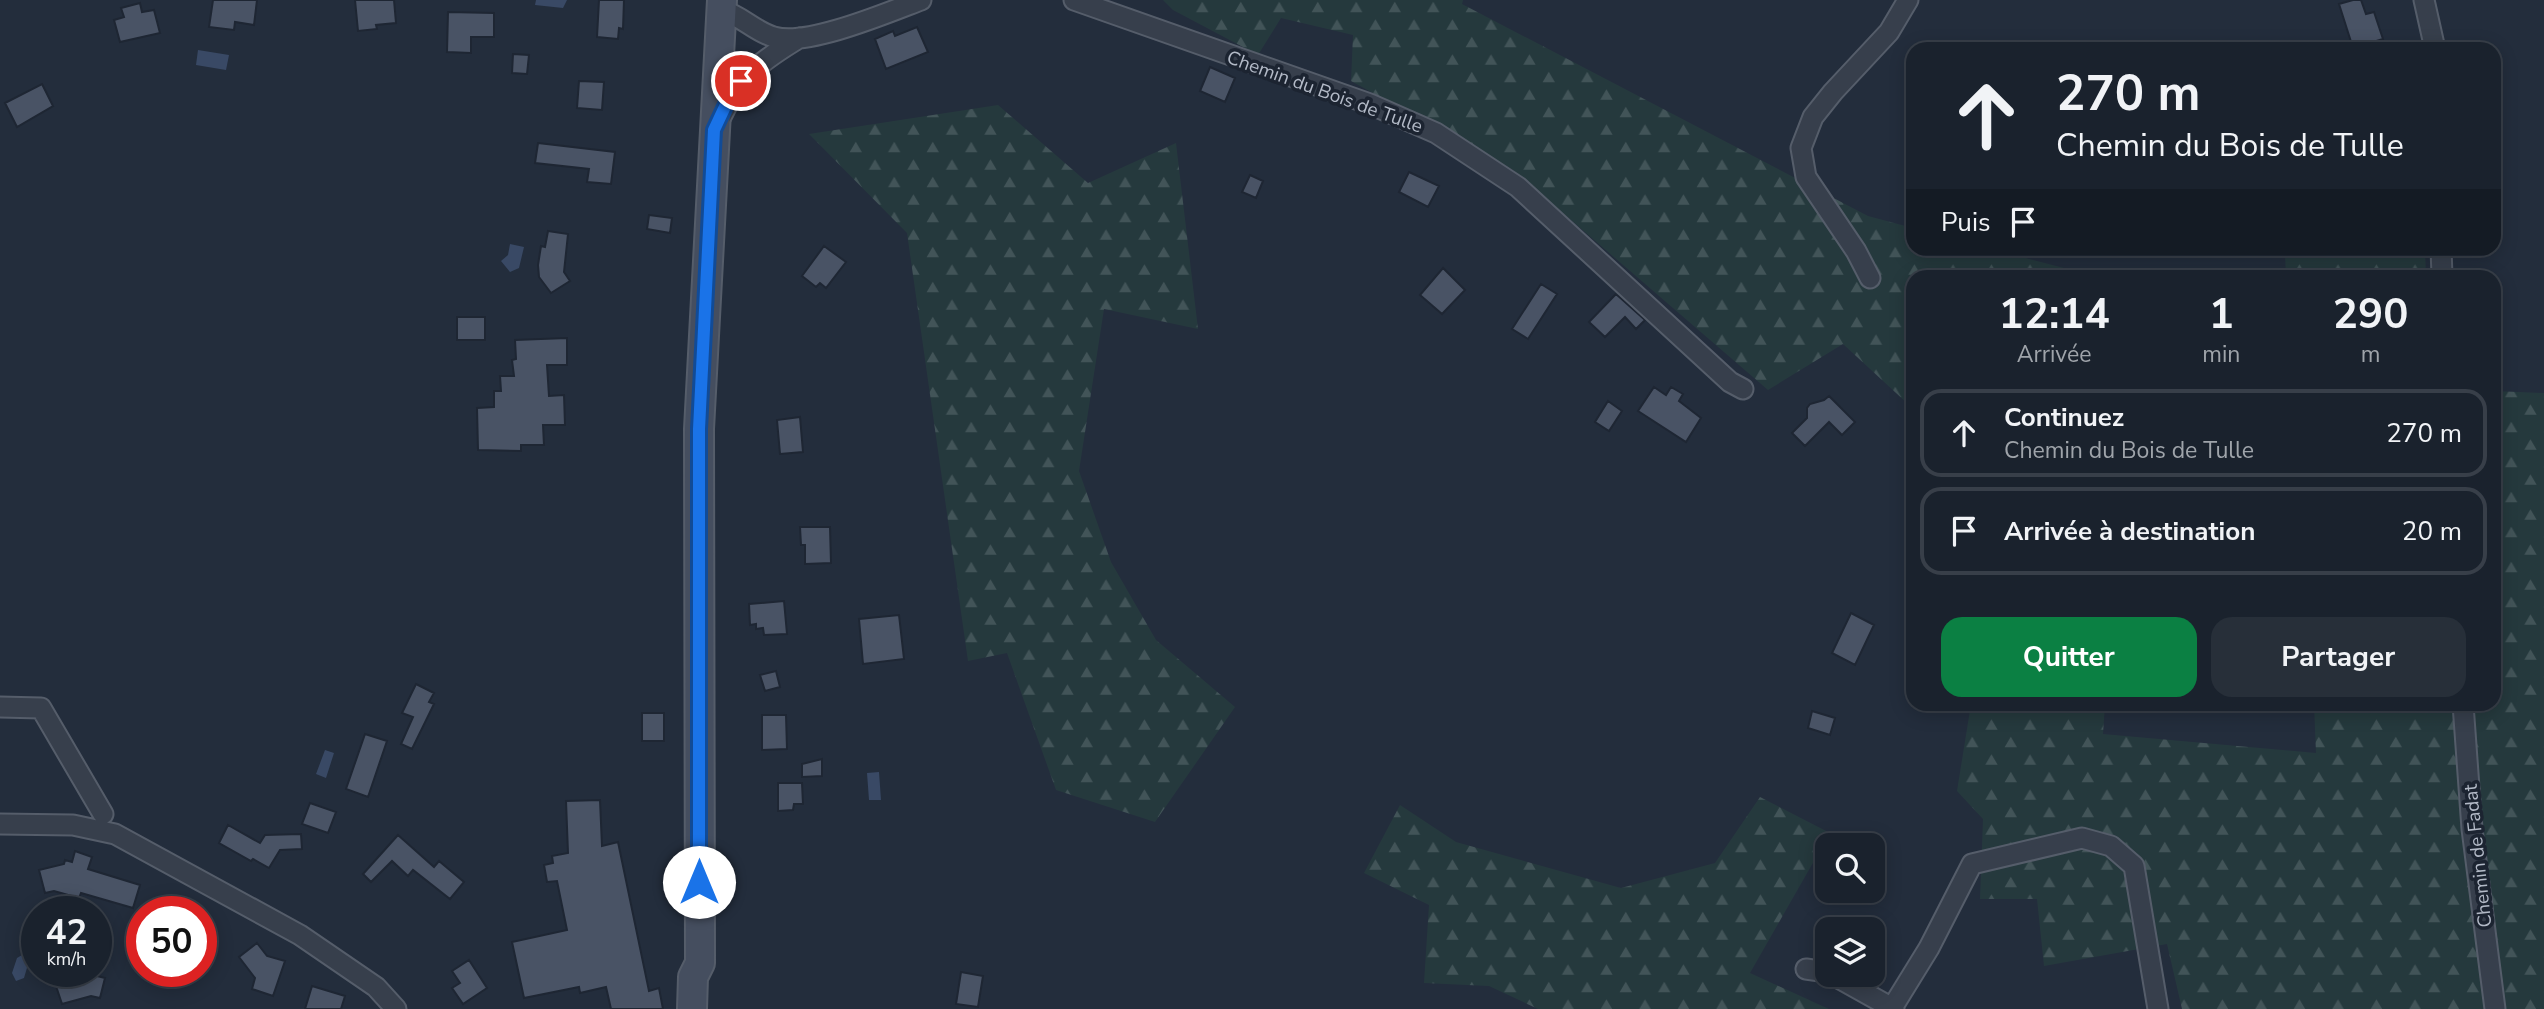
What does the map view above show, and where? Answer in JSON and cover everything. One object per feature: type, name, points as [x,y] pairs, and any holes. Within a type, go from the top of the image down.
[{"type":"main road","points":[[692,1009],[693,977],[700,963],[699,429],[722,5]]},
{"type":"main road","points":[[700,963],[707,971],[707,1009]]},
{"type":"street","points":[[722,5],[775,38],[799,38],[847,27],[921,0]]},
{"type":"street","name":"Chemin du Bois de Tulle","points":[[1074,0],[1370,104],[1436,133],[1518,187],[1730,382],[1743,389]]},
{"type":"street","points":[[1870,278],[1856,251],[1806,177],[1801,148],[1813,117],[1889,32],[1908,0]]},
{"type":"street","points":[[2424,0],[2433,42]]},
{"type":"street","points":[[714,130],[730,96],[741,81],[764,60],[799,38]]},
{"type":"street","points":[[0,707],[41,708],[103,814]]},
{"type":"street","name":"Chemin de Fadat","points":[[2464,711],[2472,829],[2495,1009]]},
{"type":"street","points":[[0,824],[73,825],[115,834],[300,935],[376,987],[396,1009]]},
{"type":"street","points":[[1854,987],[1893,1009],[1929,948],[1972,864],[2082,838],[2111,846],[2134,866],[2158,1009]]},
{"type":"street","points":[[1806,969],[1815,970]]},
{"type":"green space","points":[[1163,0],[1463,0],[1462,4],[1868,216],[1906,226],[1906,256],[2018,256],[2072,270],[1906,270],[1906,402],[1843,344],[1768,390],[1513,170],[1351,81],[1353,35],[1281,18],[1258,55],[1173,10]]},
{"type":"green space","points":[[998,105],[1088,183],[1176,143],[1198,329],[1104,309],[1079,471],[1111,562],[1156,640],[1235,707],[1155,822],[1056,790],[1007,653],[968,661],[907,233],[809,134]]},
{"type":"green space","points":[[2285,256],[2425,256],[2426,270],[2286,270]]},
{"type":"green space","points":[[2501,391],[2544,393],[2544,1009],[2182,1009],[2167,944],[2044,966],[2037,899],[1980,899],[1983,819],[1957,791],[1970,711],[2105,711],[2103,734],[2316,753],[2314,711],[2501,711]]},
{"type":"green space","points":[[1760,797],[1830,833],[1815,833],[1815,859],[1750,973],[1829,1009],[1538,1009],[1489,986],[1424,983],[1429,905],[1364,873],[1400,805],[1456,842],[1621,888],[1715,863]]},
{"type":"water","points":[[536,0],[567,0],[563,8],[535,5]]},
{"type":"water","points":[[198,50],[229,55],[226,70],[196,65]]},
{"type":"water","points":[[510,244],[524,247],[519,268],[510,272],[501,261],[508,255]]},
{"type":"water","points":[[325,750],[334,753],[326,778],[316,774]]},
{"type":"water","points":[[879,772],[881,800],[869,800],[867,773]]},
{"type":"water","points":[[21,956],[21,979],[16,981],[12,973],[17,958]]},
{"type":"building","points":[[213,0],[257,0],[254,25],[235,22],[234,30],[209,27]]},
{"type":"building","points":[[355,0],[394,0],[396,23],[376,25],[377,29],[358,31]]},
{"type":"building","points":[[599,0],[624,0],[623,29],[619,28],[618,39],[597,37]]},
{"type":"building","points":[[2361,0],[2366,14],[2374,12],[2383,39],[2351,42],[2339,4]]},
{"type":"building","points":[[140,3],[142,12],[154,10],[160,33],[120,42],[114,20],[124,17],[121,8]]},
{"type":"building","points":[[448,12],[494,13],[494,37],[471,37],[471,53],[447,52]]},
{"type":"building","points":[[917,27],[928,52],[886,69],[875,39],[893,31],[895,36]]},
{"type":"building","points":[[513,54],[529,55],[527,74],[512,73]]},
{"type":"building","points":[[1210,67],[1235,78],[1225,102],[1200,91]]},
{"type":"building","points":[[579,81],[604,82],[602,110],[577,108]]},
{"type":"building","points":[[42,84],[53,106],[17,127],[5,103]]},
{"type":"building","points":[[538,143],[615,152],[611,184],[587,182],[589,169],[535,163]]},
{"type":"building","points":[[1409,172],[1439,186],[1428,207],[1399,192]]},
{"type":"building","points":[[1250,175],[1263,181],[1256,198],[1242,192]]},
{"type":"building","points":[[649,215],[672,218],[670,233],[647,229]]},
{"type":"building","points":[[548,231],[568,234],[564,272],[570,281],[551,293],[539,277],[538,265],[541,246],[545,247]]},
{"type":"building","points":[[824,246],[846,262],[826,288],[820,283],[816,287],[802,276]]},
{"type":"building","points":[[1443,268],[1465,290],[1442,314],[1420,295]]},
{"type":"building","points":[[1541,284],[1557,294],[1528,339],[1512,329]]},
{"type":"building","points":[[1616,294],[1645,320],[1636,329],[1625,317],[1605,337],[1589,322]]},
{"type":"building","points":[[457,317],[485,317],[485,340],[457,340]]},
{"type":"building","points":[[567,338],[567,365],[547,365],[549,396],[564,395],[565,425],[543,425],[544,445],[521,445],[521,451],[478,450],[477,408],[494,407],[494,391],[501,391],[500,376],[514,376],[512,360],[516,359],[515,340]]},
{"type":"building","points":[[1654,387],[1666,395],[1671,387],[1683,394],[1679,401],[1701,418],[1686,442],[1638,411]]},
{"type":"building","points":[[1829,396],[1855,422],[1842,435],[1829,422],[1805,446],[1792,433],[1807,418],[1810,404]]},
{"type":"building","points":[[1608,401],[1622,411],[1609,431],[1595,422]]},
{"type":"building","points":[[800,417],[803,452],[780,454],[777,420]]},
{"type":"building","points":[[800,527],[830,527],[831,563],[805,564],[805,545],[801,545]]},
{"type":"building","points":[[784,601],[787,634],[764,635],[763,628],[756,629],[756,624],[750,625],[749,604]]},
{"type":"building","points":[[1851,613],[1874,625],[1855,665],[1832,653]]},
{"type":"building","points":[[899,615],[904,659],[863,664],[859,619]]},
{"type":"building","points":[[776,671],[780,687],[765,691],[760,675]]},
{"type":"building","points":[[416,684],[434,693],[429,702],[434,704],[412,749],[401,744],[413,717],[402,713]]},
{"type":"building","points":[[1812,711],[1835,718],[1830,735],[1808,728]]},
{"type":"building","points":[[642,713],[664,713],[664,741],[642,741]]},
{"type":"building","points":[[762,715],[786,715],[787,749],[762,750]]},
{"type":"building","points":[[365,734],[387,741],[368,797],[346,789]]},
{"type":"building","points":[[822,759],[822,776],[802,777],[802,764]]},
{"type":"building","points":[[778,783],[802,783],[803,804],[794,804],[793,810],[778,811]]},
{"type":"building","points":[[600,800],[602,846],[618,842],[649,991],[659,988],[663,1009],[611,1009],[606,987],[580,993],[579,987],[524,998],[512,942],[567,930],[557,881],[547,882],[544,865],[553,863],[552,856],[568,853],[566,801]]},
{"type":"building","points":[[310,803],[336,812],[328,833],[302,824]]},
{"type":"building","points":[[228,825],[260,843],[265,835],[301,834],[302,849],[280,850],[269,868],[219,843]]},
{"type":"building","points":[[398,835],[434,867],[439,861],[464,882],[450,899],[413,870],[408,876],[392,861],[371,882],[363,874]]},
{"type":"building","points":[[75,851],[92,857],[88,869],[140,885],[137,896],[126,896],[126,906],[112,902],[112,896],[81,893],[80,896],[72,896],[54,891],[45,893],[39,870],[64,864],[65,860],[72,862]]},
{"type":"building","points":[[257,943],[267,956],[285,961],[273,996],[252,989],[255,978],[239,957]]},
{"type":"building","points":[[469,960],[487,988],[463,1004],[452,988],[460,983],[452,971]]},
{"type":"building","points":[[961,972],[983,976],[978,1007],[956,1004]]},
{"type":"building","points":[[312,986],[345,996],[341,1009],[305,1009]]},
{"type":"building","points":[[56,987],[103,987],[100,998],[91,996],[62,1004]]},
{"type":"route","points":[[699,882],[699,429],[714,130],[730,96],[741,81]]}]
